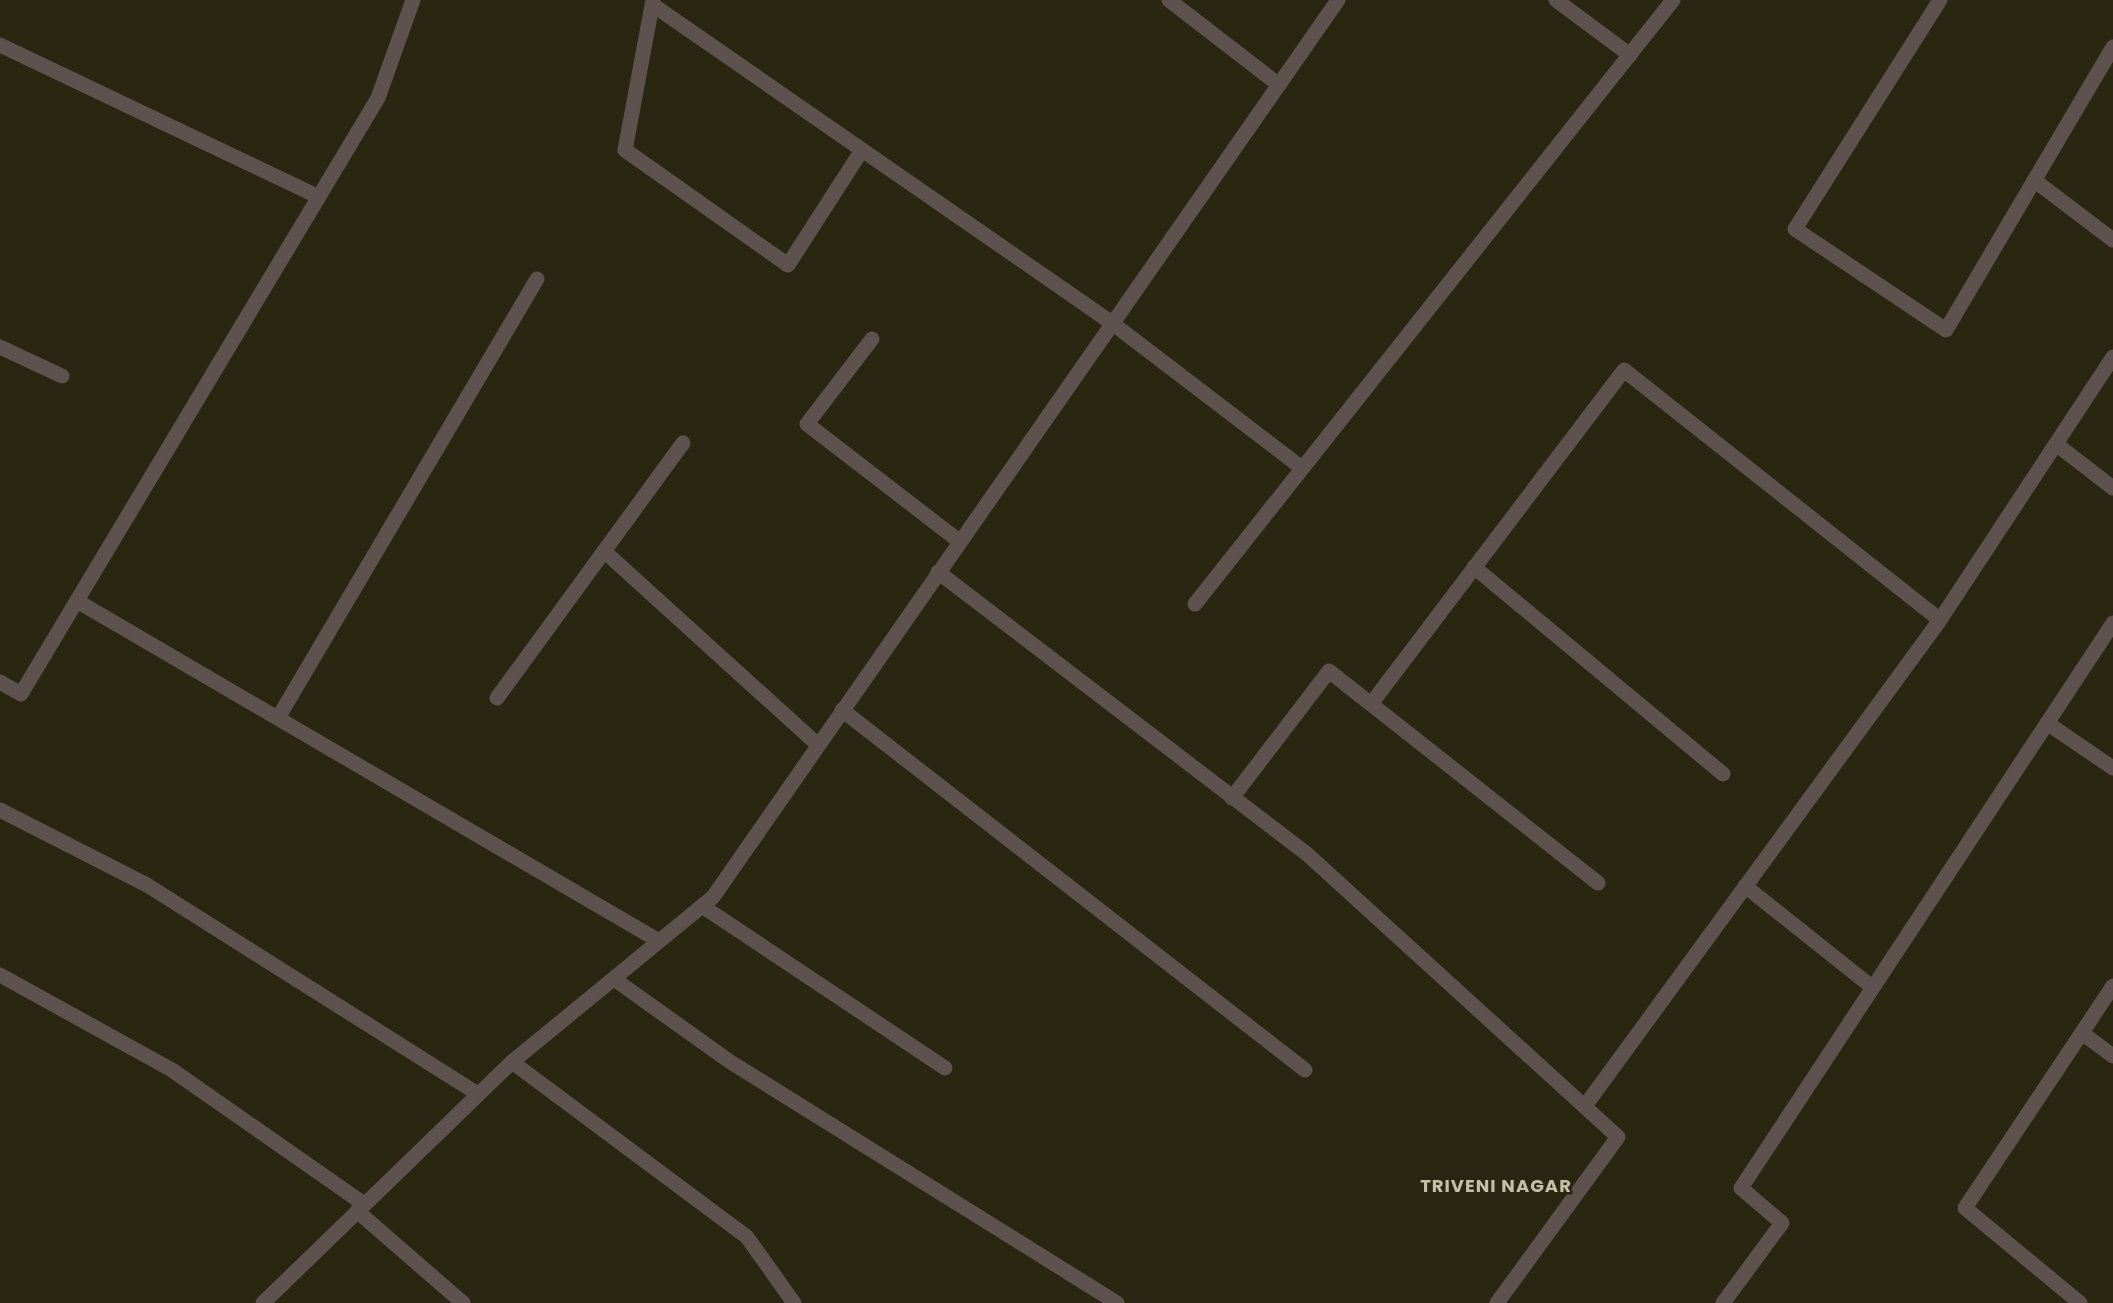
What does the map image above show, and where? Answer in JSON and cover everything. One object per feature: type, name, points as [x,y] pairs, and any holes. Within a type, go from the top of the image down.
[{"type":"street","points":[[0,682],[21,694],[378,98],[413,0]]},
{"type":"street","points":[[1169,0],[1278,85]]},
{"type":"street","points":[[263,1303],[512,1062],[713,897],[959,541],[1338,0]]},
{"type":"street","points":[[1556,0],[1630,55]]},
{"type":"street","points":[[1195,604],[1673,0]]},
{"type":"street","points":[[1940,0],[1796,229],[1946,330],[2113,47]]},
{"type":"street","points":[[862,150],[788,265],[625,150],[653,2],[862,150],[1112,323],[1302,468]]},
{"type":"street","points":[[0,45],[319,197]]},
{"type":"street","points":[[2034,180],[2113,240]]},
{"type":"street","points":[[278,718],[537,279]]},
{"type":"street","points":[[872,339],[808,424],[959,541]]},
{"type":"street","points":[[0,346],[62,376]]},
{"type":"street","points":[[1584,1106],[1940,620],[2113,357]]},
{"type":"street","points":[[1371,704],[1624,370],[1940,620]]},
{"type":"street","points":[[497,698],[683,443]]},
{"type":"street","points":[[2056,444],[2113,488]]},
{"type":"street","points":[[604,551],[818,745]]},
{"type":"street","points":[[1474,567],[1723,774]]},
{"type":"street","points":[[938,572],[1307,854],[1618,1137],[1497,1303]]},
{"type":"street","points":[[77,601],[659,941]]},
{"type":"street","points":[[1722,1303],[1782,1223],[1741,1188],[2113,623]]},
{"type":"street","points":[[1232,798],[1329,671],[1598,883]]},
{"type":"street","points":[[842,710],[1305,1070]]},
{"type":"street","points":[[2047,723],[2113,768]]},
{"type":"street","points":[[0,810],[147,886],[478,1094]]},
{"type":"street","points":[[1745,886],[1872,987]]},
{"type":"street","points":[[702,906],[945,1068]]},
{"type":"street","points":[[0,975],[172,1070],[361,1208],[463,1303]]},
{"type":"street","points":[[614,979],[729,1061],[1117,1303]]},
{"type":"street","points":[[2080,1303],[1965,1208],[2113,986]]},
{"type":"street","points":[[2082,1033],[2113,1056]]},
{"type":"street","points":[[512,1062],[747,1238],[794,1303]]},
{"type":"district","name":"TRIVENI NAGAR","points":[[1496,1186]]}]
